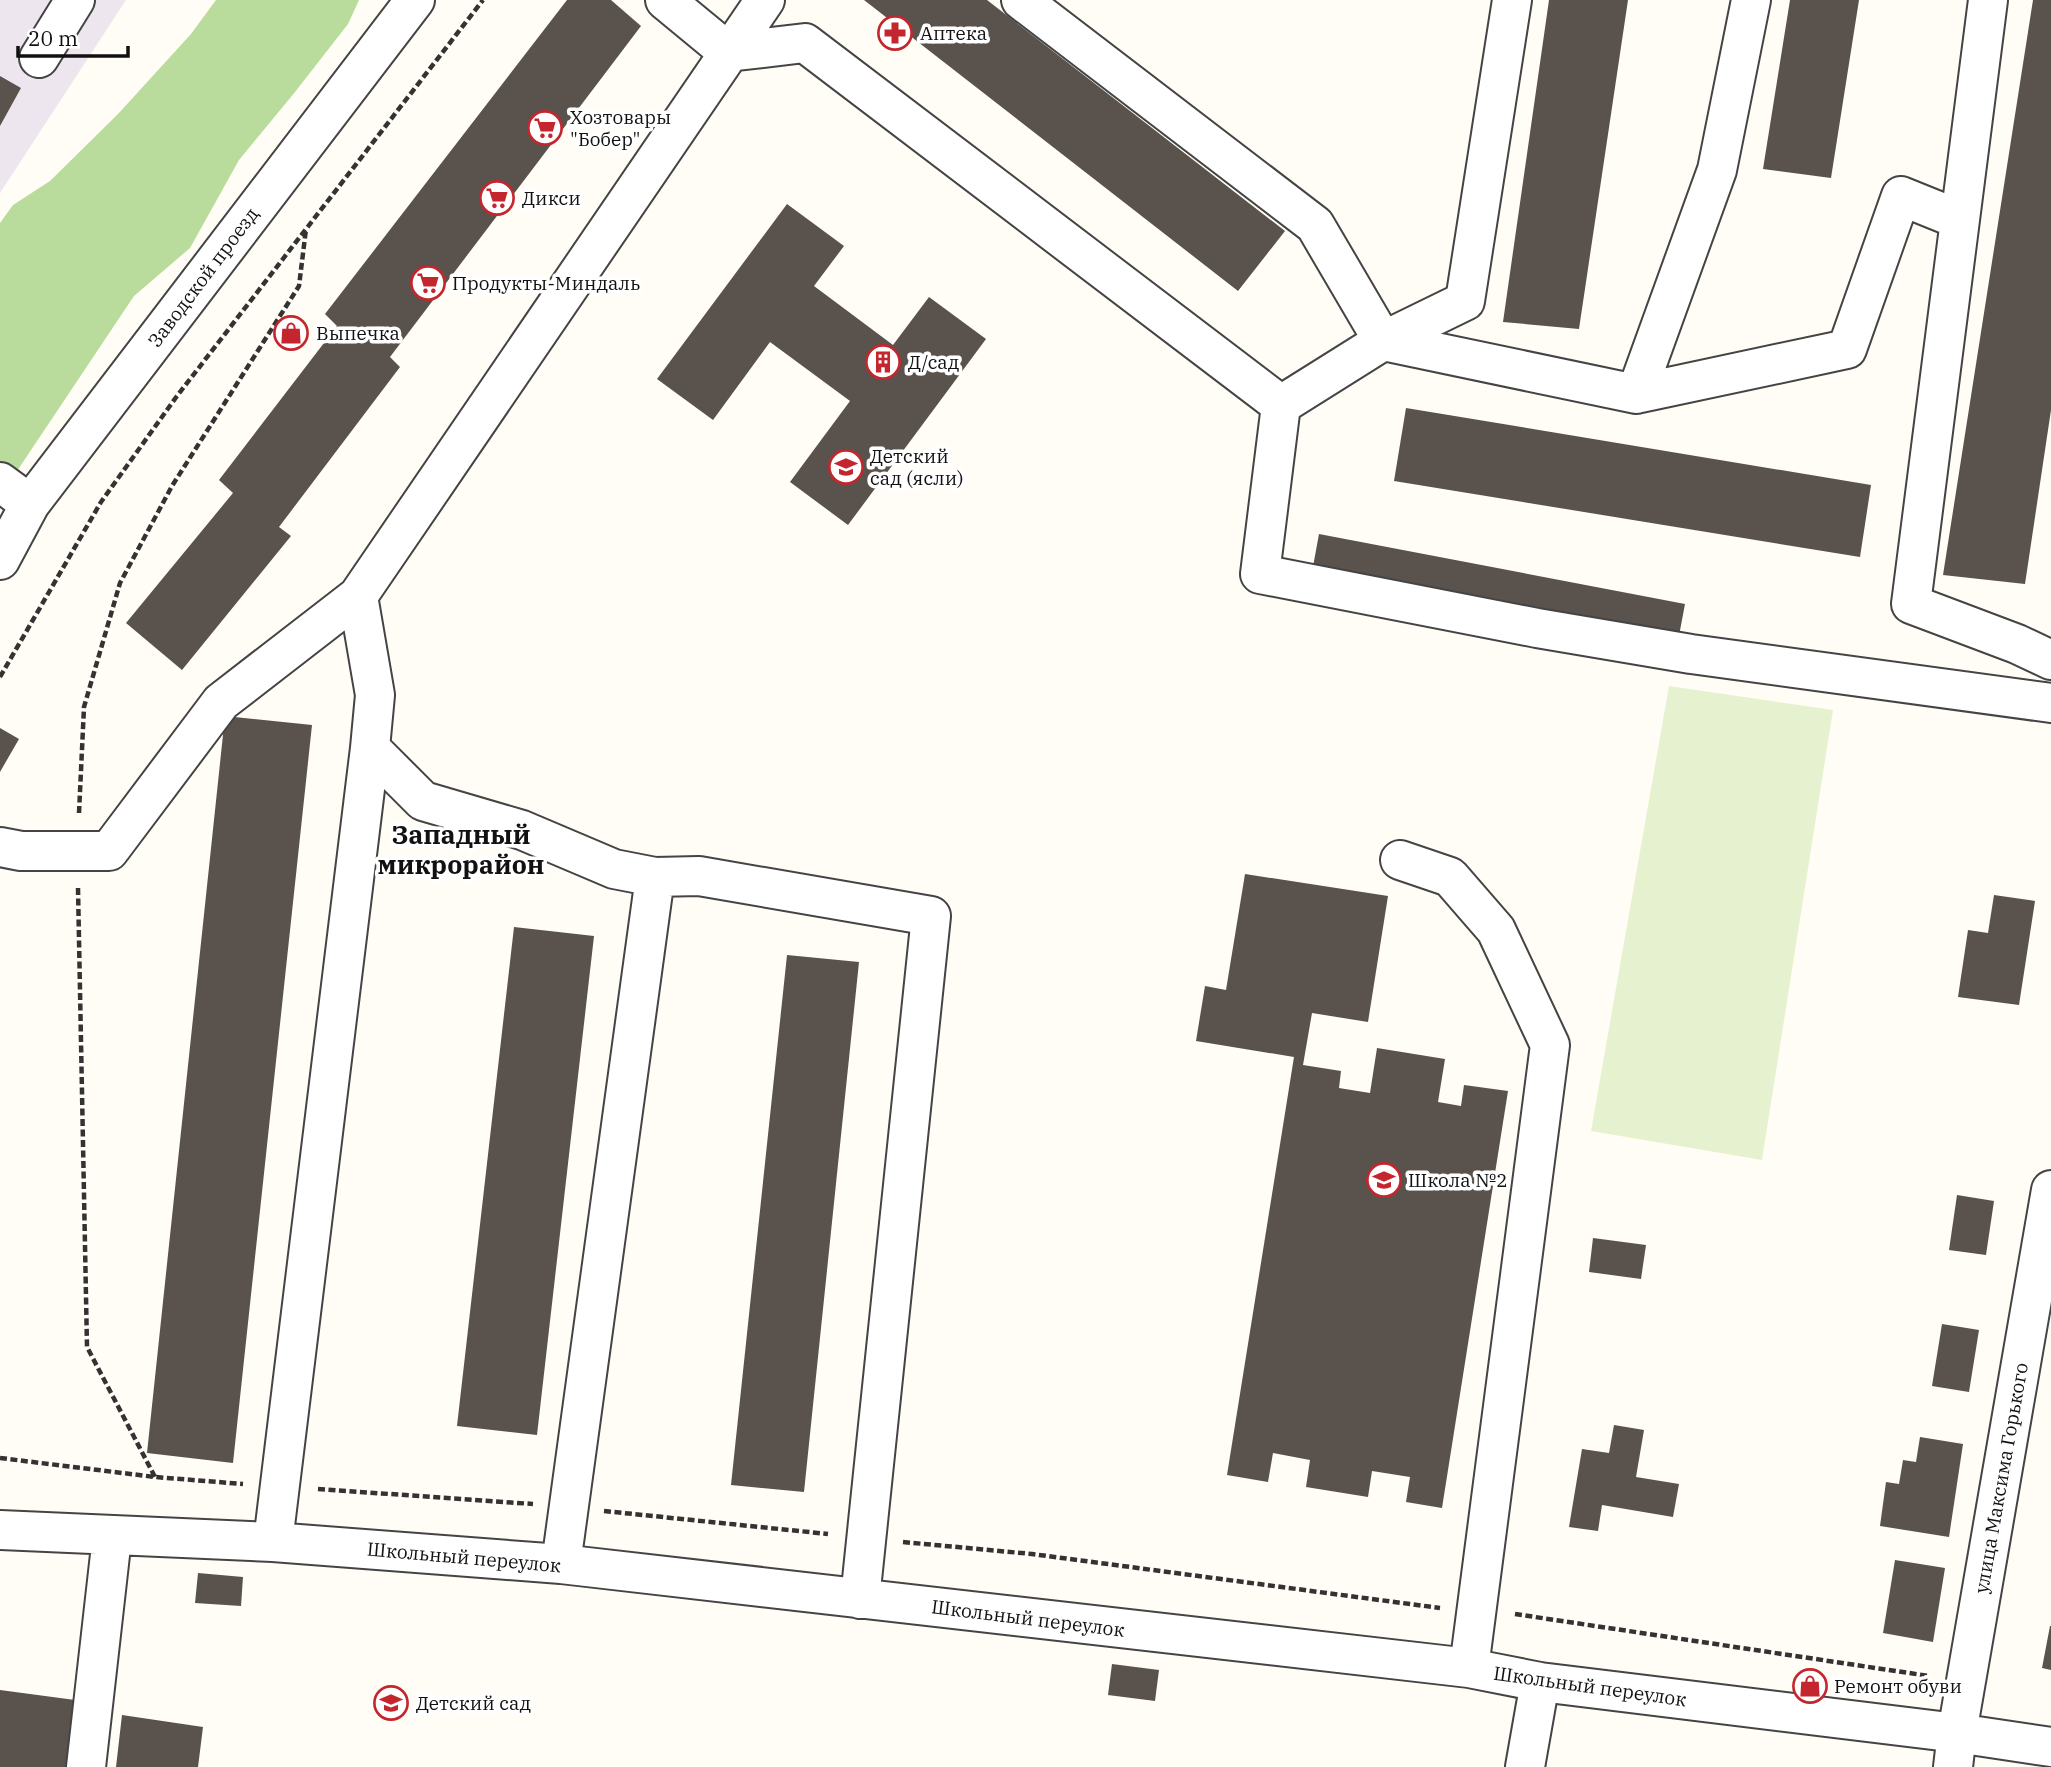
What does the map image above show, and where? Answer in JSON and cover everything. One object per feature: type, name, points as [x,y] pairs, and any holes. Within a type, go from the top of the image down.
[{"type":"street","points":[[39,58],[75,0]]},
{"type":"street","name":"Заводской проезд","points":[[0,560],[30,504],[415,0]]},
{"type":"street","points":[[665,0],[728,52],[805,43],[1281,405]]},
{"type":"street","points":[[0,847],[21,851],[108,851],[221,702],[359,596],[765,0]]},
{"type":"street","points":[[1021,0],[1315,225],[1383,341],[1636,394],[1847,349],[1901,196],[1958,219]]},
{"type":"street","points":[[1281,405],[1383,341],[1465,301],[1512,0]]},
{"type":"street","points":[[1636,394],[1717,170],[1751,0]]},
{"type":"street","points":[[1988,0],[1911,604],[2017,644],[2051,660]]},
{"type":"street","points":[[1281,405],[1260,573],[1537,628],[1691,654],[2051,703]]},
{"type":"street","points":[[0,482],[30,504]]},
{"type":"street","points":[[273,1542],[375,695],[359,596]]},
{"type":"street","points":[[370,748],[424,801],[522,830],[614,869],[655,877],[699,876],[931,916],[860,1599]]},
{"type":"street","points":[[1400,860],[1450,877],[1496,930],[1550,1045],[1469,1668]]},
{"type":"street","points":[[561,1564],[655,877]]},
{"type":"street","name":"улица Максима Горького","points":[[1955,1750],[2051,1189]]},
{"type":"street","name":"Школьный переулок","points":[[0,1530],[273,1542],[561,1564],[1469,1668],[1955,1750],[2051,1747]]},
{"type":"street","points":[[86,1767],[112,1537]]},
{"type":"street","points":[[1525,1767],[1540,1682]]},
{"type":"path","points":[[0,677],[108,491],[177,396],[483,0]]},
{"type":"path","points":[[0,1458],[155,1477],[569,1507],[1032,1555],[1407,1605],[1518,1614],[1966,1682]]},
{"type":"shaded area","points":[[0,0],[126,0],[0,193]]},
{"type":"green space","points":[[216,0],[359,0],[348,24],[239,160],[190,248],[134,296],[15,474],[0,462],[0,223],[13,205],[50,181],[118,114],[191,34]]},
{"type":"green space","points":[[1669,686],[1833,710],[1762,1160],[1591,1131]]},
{"type":"building","points":[[567,0],[611,0],[641,26],[390,357],[400,367],[279,527],[291,536],[182,670],[126,623],[233,493],[219,480],[337,326],[325,314]]},
{"type":"building","points":[[864,0],[987,0],[1285,231],[1238,291]]},
{"type":"building","points":[[1549,0],[1628,0],[1579,329],[1503,322]]},
{"type":"building","points":[[1790,0],[1859,0],[1831,178],[1763,169]]},
{"type":"building","points":[[2033,0],[2051,0],[2051,410],[2025,584],[1943,575]]},
{"type":"building","points":[[0,76],[21,88],[0,126]]},
{"type":"building","name":"Д/сад","points":[[787,204],[844,246],[814,286],[893,345],[929,297],[986,339],[848,525],[790,482],[850,401],[770,342],[713,420],[657,379]]},
{"type":"building","points":[[1406,408],[1871,485],[1860,557],[1394,481]]},
{"type":"building","points":[[1319,534],[1685,604],[1678,641],[1312,572]]},
{"type":"building","points":[[225,716],[312,725],[233,1463],[147,1453]]},
{"type":"building","points":[[0,728],[19,739],[0,772]]},
{"type":"building","name":"Школа №2","points":[[1245,874],[1388,896],[1368,1022],[1312,1013],[1303,1065],[1341,1071],[1339,1088],[1370,1093],[1377,1048],[1445,1059],[1438,1102],[1461,1106],[1464,1085],[1508,1091],[1442,1508],[1406,1502],[1410,1477],[1372,1471],[1368,1497],[1306,1487],[1310,1460],[1273,1453],[1268,1482],[1227,1475],[1294,1057],[1196,1041],[1205,986],[1226,990]]},
{"type":"building","points":[[1994,895],[2035,901],[2019,1005],[1958,997],[1968,930],[1988,933]]},
{"type":"building","points":[[514,927],[594,936],[537,1435],[457,1426]]},
{"type":"building","points":[[787,955],[859,962],[804,1492],[731,1485]]},
{"type":"building","points":[[1957,1195],[1994,1201],[1986,1255],[1949,1250]]},
{"type":"building","points":[[1593,1238],[1646,1245],[1641,1279],[1589,1272]]},
{"type":"building","points":[[1942,1324],[1979,1330],[1969,1392],[1932,1386]]},
{"type":"building","points":[[1614,1425],[1644,1430],[1636,1477],[1679,1484],[1673,1517],[1602,1505],[1598,1531],[1569,1527],[1582,1449],[1609,1453]]},
{"type":"building","points":[[1920,1437],[1963,1444],[1949,1537],[1880,1526],[1886,1482],[1899,1484],[1903,1460],[1916,1462]]},
{"type":"building","points":[[1895,1560],[1945,1568],[1933,1642],[1883,1633]]},
{"type":"building","points":[[198,1573],[243,1577],[241,1606],[195,1603]]},
{"type":"building","points":[[2051,1626],[2051,1670],[2042,1668]]},
{"type":"building","points":[[1112,1664],[1159,1670],[1155,1701],[1108,1695]]},
{"type":"building","points":[[0,1690],[75,1700],[66,1767],[0,1767]]},
{"type":"building","points":[[122,1715],[203,1727],[198,1767],[116,1767]]},
{"type":"place","name":"Аптека","points":[[895,33]]},
{"type":"place","name":"Хозтовары \"Бобер\"","points":[[545,128]]},
{"type":"place","name":"Дикси","points":[[497,198]]},
{"type":"place","name":"Продукты-Миндаль","points":[[428,283]]},
{"type":"place","name":"Выпечка","points":[[291,333]]},
{"type":"place","name":"Д/сад","points":[[883,362]]},
{"type":"place","name":"Детский сад (ясли)","points":[[846,467]]},
{"type":"place","name":"Школа №2","points":[[1384,1180]]},
{"type":"place","name":"Ремонт обуви","points":[[1810,1686]]},
{"type":"place","name":"Детский сад","points":[[391,1703]]},
{"type":"district","name":"Западный микрорайон","points":[[461,849]]}]
